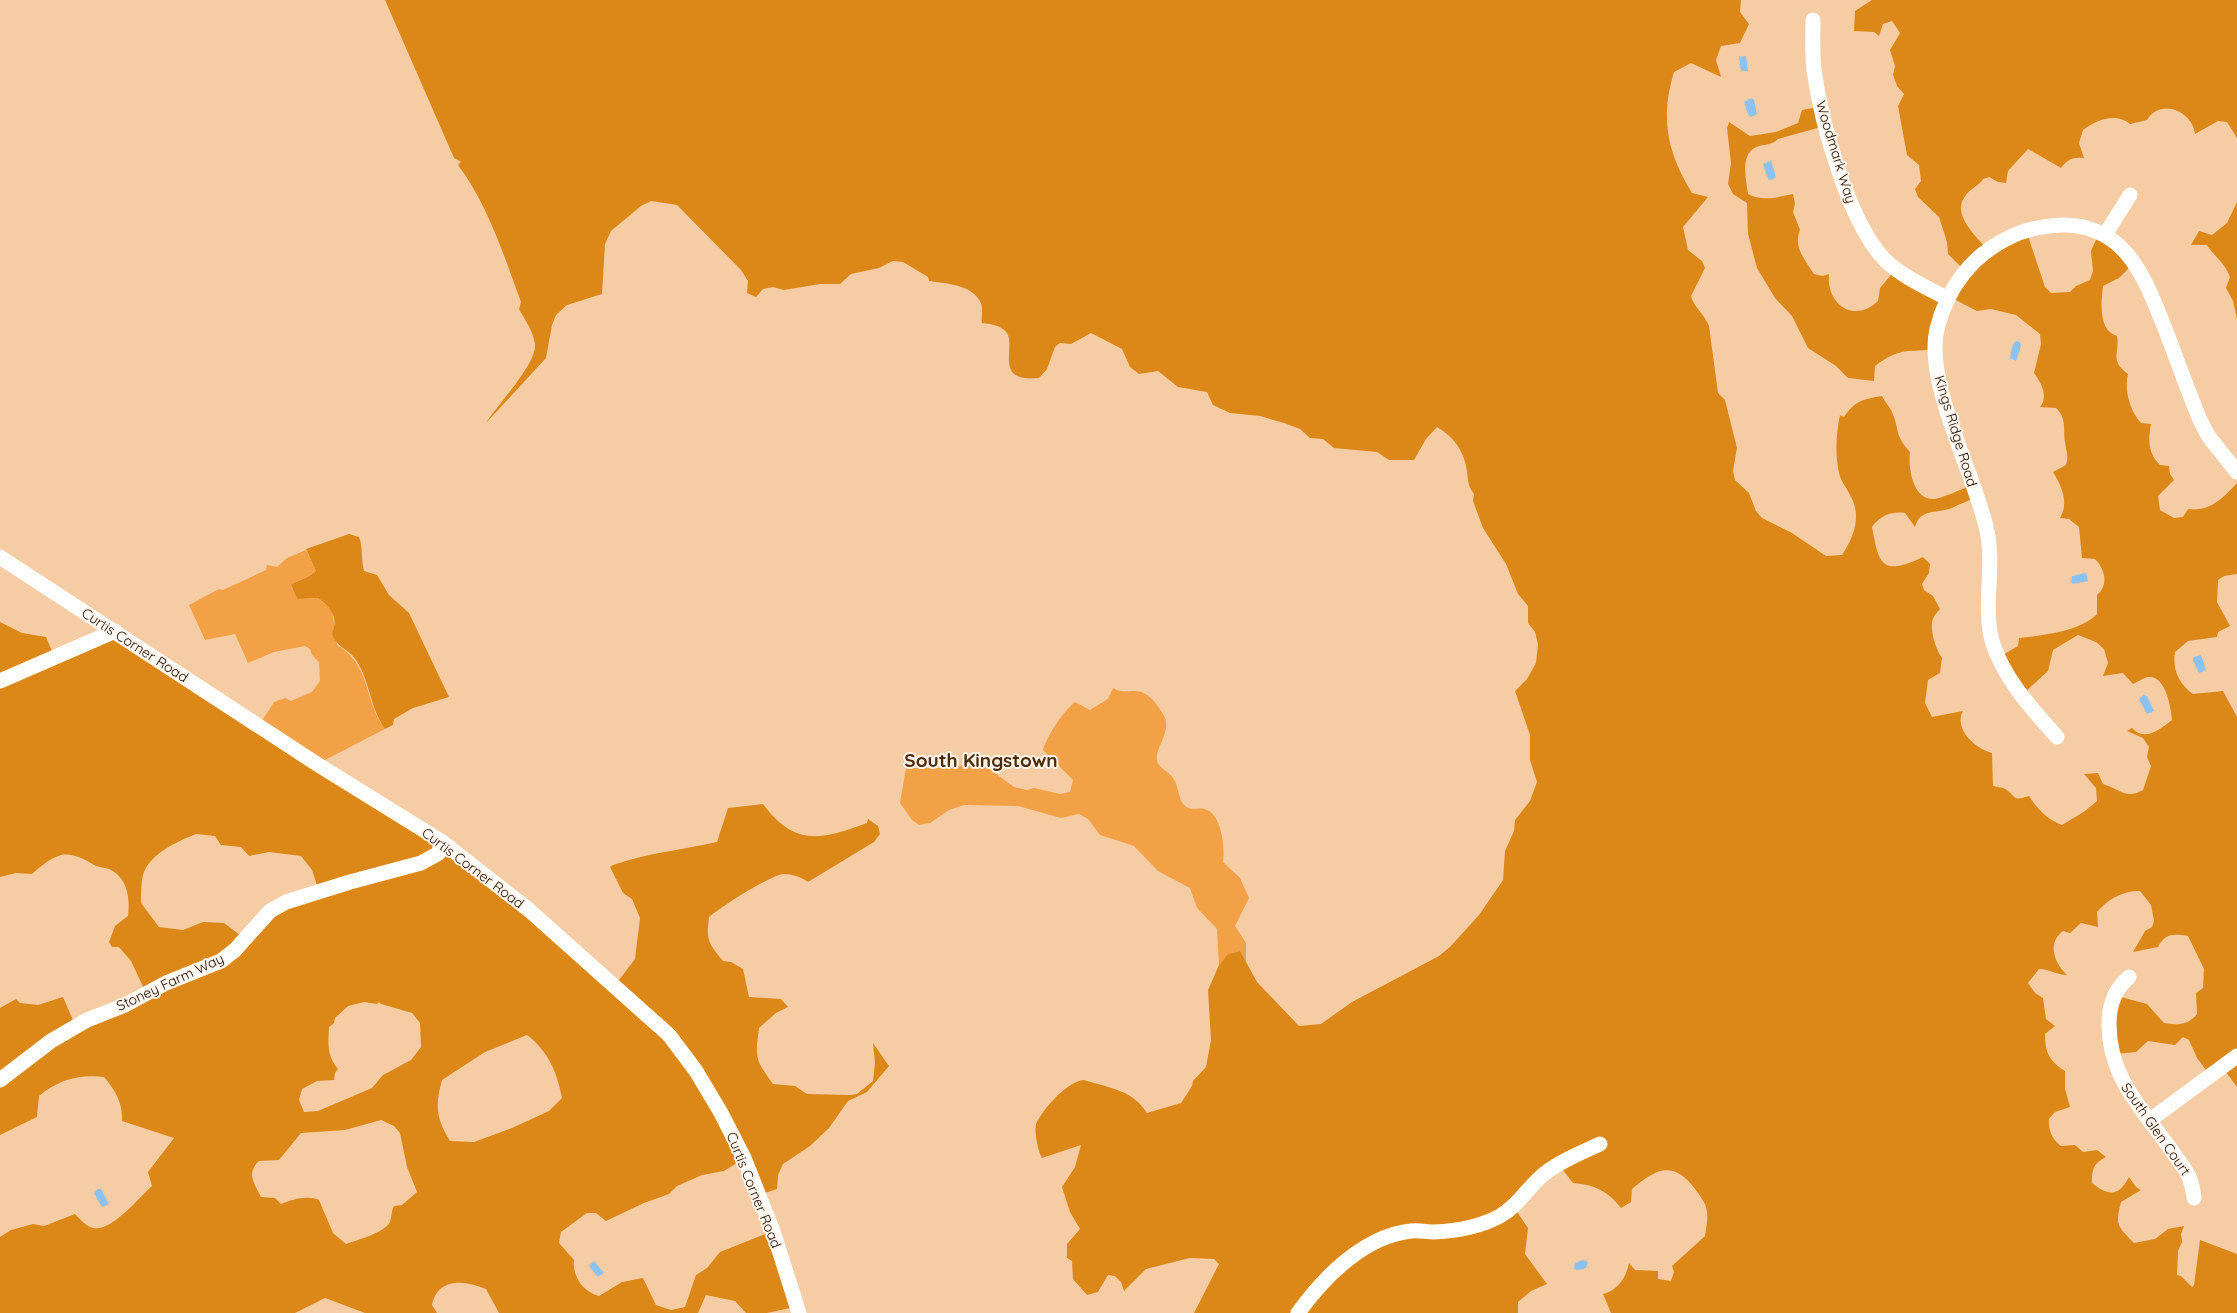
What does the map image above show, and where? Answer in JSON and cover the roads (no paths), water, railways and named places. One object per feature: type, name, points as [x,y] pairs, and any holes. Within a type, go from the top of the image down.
[{"type":"street","name":"Woodmark Way","points":[[1813,20],[1814,69],[1820,101],[1846,190],[1859,222],[1871,243],[1887,262],[1948,300]]},
{"type":"street","points":[[2105,235],[2130,195]]},
{"type":"street","name":"Kings Ridge Road","points":[[2057,737],[2024,700],[1999,659],[1989,626],[1991,575],[1987,527],[1945,399],[1936,362],[1937,329],[1948,300],[1961,275],[1977,258],[2022,232],[2041,227],[2070,225],[2088,228],[2105,235],[2130,257],[2145,278],[2200,420],[2209,437],[2237,472]]},
{"type":"street","name":"Curtis Corner Road","points":[[0,557],[312,760],[441,841],[500,885],[669,1035],[686,1055],[721,1113],[744,1158],[772,1231],[799,1313]]},
{"type":"street","points":[[0,680],[115,632]]},
{"type":"street","name":"Stoney Farm Way","points":[[0,1080],[51,1041],[87,1020],[125,1005],[174,979],[220,961],[235,950],[270,911],[286,902],[421,863],[439,853],[441,841]]},
{"type":"street","name":"South Glen Court","points":[[2129,976],[2120,985],[2112,1001],[2109,1020],[2110,1042],[2123,1085],[2191,1178],[2194,1198]]},
{"type":"street","points":[[2150,1120],[2237,1056]]},
{"type":"street","points":[[1298,1313],[1329,1275],[1373,1244],[1398,1233],[1413,1231],[1448,1232],[1486,1222],[1506,1212],[1519,1201],[1537,1180],[1554,1166],[1600,1144]]},
{"type":"water","points":[[1746,56],[1748,71],[1741,71],[1739,57]]},
{"type":"water","points":[[1752,98],[1757,114],[1751,117],[1744,102]]},
{"type":"water","points":[[1771,161],[1776,177],[1771,180],[1768,179],[1763,164]]},
{"type":"water","points":[[2016,341],[2020,342],[2021,346],[2016,361],[2010,358],[2013,344]]},
{"type":"water","points":[[2086,573],[2088,581],[2073,584],[2071,582],[2072,576]]},
{"type":"water","points":[[2201,655],[2206,670],[2199,673],[2193,660],[2194,657]]},
{"type":"water","points":[[2144,695],[2147,696],[2154,711],[2147,714],[2139,699]]},
{"type":"water","points":[[101,1189],[109,1204],[102,1207],[94,1193]]},
{"type":"water","points":[[1583,1260],[1588,1262],[1586,1268],[1574,1269],[1575,1263]]},
{"type":"water","points":[[594,1261],[604,1273],[598,1277],[589,1266]]},
{"type":"district","name":"South Kingstown","points":[[981,760]]}]
